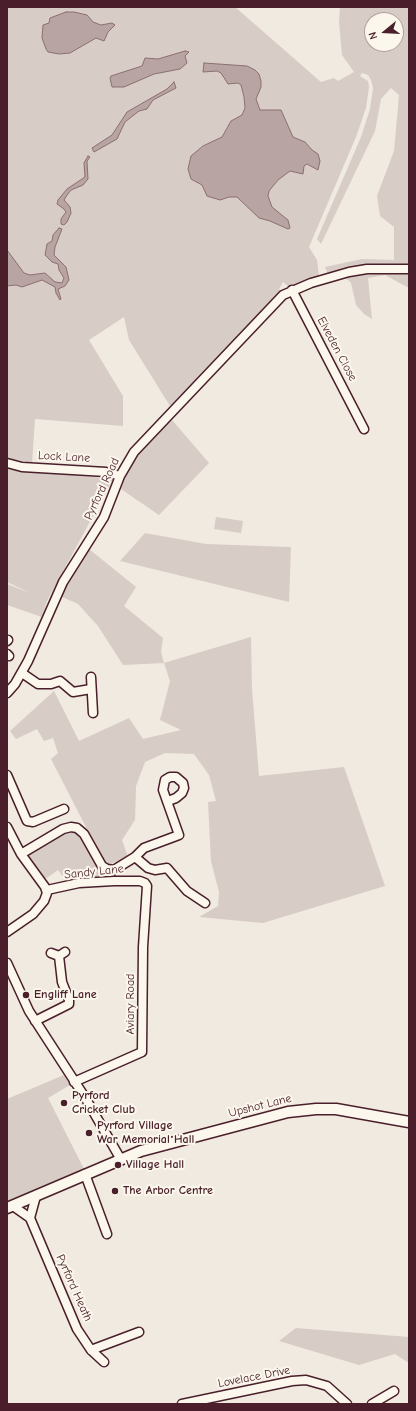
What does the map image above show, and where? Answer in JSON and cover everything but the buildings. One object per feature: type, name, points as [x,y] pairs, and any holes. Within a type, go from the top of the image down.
[{"type":"main road","name":"Upshot Lane","points":[[10,1207],[120,1158],[162,1144],[302,1110],[336,1109],[409,1122]]},
{"type":"street","points":[[292,290],[358,270],[409,269]]},
{"type":"street","name":"Elveden Close","points":[[292,290],[363,418],[364,429]]},
{"type":"street","name":"Pyrford Road","points":[[7,693],[22,673],[44,629],[63,582],[104,517],[120,476],[134,452],[279,299],[292,290]]},
{"type":"street","name":"Lock Lane","points":[[7,463],[22,467],[106,472],[120,476]]},
{"type":"street","points":[[22,673],[38,684],[51,684],[60,681],[73,692],[91,689]]},
{"type":"street","points":[[91,677],[93,713]]},
{"type":"street","points":[[7,776],[27,821],[33,822],[64,809]]},
{"type":"street","points":[[21,854],[63,829],[71,827],[78,828],[84,834],[102,866],[107,869],[114,870],[136,857],[144,848],[179,834],[168,801]]},
{"type":"street","points":[[7,827],[21,854],[45,887],[44,901],[33,914],[7,932]]},
{"type":"street","points":[[136,857],[148,868],[155,870],[167,868],[187,891],[204,903]]},
{"type":"street","name":"Sandy Lane","points":[[45,887],[88,882],[130,880],[145,883]]},
{"type":"street","name":"Aviary Road","points":[[74,1082],[142,1052],[143,947],[147,896],[147,886],[145,883]]},
{"type":"street","points":[[35,1021],[69,1004],[62,982],[58,954]]},
{"type":"street","points":[[7,963],[35,1021],[120,1158]]},
{"type":"street","points":[[85,1174],[107,1234]]},
{"type":"street","points":[[10,1207],[30,1218],[36,1196]]},
{"type":"street","name":"Pyrford Heath","points":[[30,1218],[77,1328],[91,1350],[104,1362]]},
{"type":"street","points":[[91,1350],[139,1332]]},
{"type":"street","name":"Lovelace Drive","points":[[182,1404],[292,1381],[306,1380],[327,1386],[347,1404]]},
{"type":"street","points":[[372,1404],[394,1391]]},
{"type":"shaded area","points":[[7,7],[235,7],[321,82],[334,78],[338,81],[354,72],[342,55],[339,22],[340,7],[409,7],[409,266],[328,274],[325,267],[362,259],[394,260],[394,227],[380,216],[377,196],[394,151],[399,95],[391,88],[381,99],[375,131],[321,244],[317,239],[361,137],[370,109],[373,88],[368,75],[362,73],[360,76],[368,81],[369,87],[366,108],[356,137],[309,247],[317,260],[319,276],[289,287],[283,282],[279,289],[283,293],[170,406],[129,340],[124,317],[89,340],[123,396],[123,426],[35,419],[32,463],[7,458]]},
{"type":"shaded area","points":[[66,12],[87,15],[93,22],[101,25],[112,23],[115,25],[108,32],[104,41],[96,38],[70,53],[59,54],[48,52],[42,38],[43,25],[49,23],[50,18]]},
{"type":"shaded area","points":[[185,51],[189,52],[185,56],[187,63],[180,69],[154,74],[124,87],[112,87],[111,76],[142,66],[145,58],[158,59]]},
{"type":"shaded area","points":[[204,63],[247,66],[255,70],[259,74],[261,81],[261,87],[256,99],[260,110],[281,110],[293,137],[305,142],[318,154],[320,161],[318,170],[307,164],[304,166],[303,174],[290,171],[278,180],[269,191],[268,196],[272,207],[288,220],[290,228],[288,229],[259,218],[237,197],[229,197],[220,200],[207,196],[202,185],[191,179],[188,169],[191,156],[203,146],[222,137],[231,121],[242,115],[245,108],[241,85],[238,83],[228,84],[221,73],[217,71],[203,72]]},
{"type":"shaded area","points":[[174,82],[176,88],[153,100],[147,109],[139,111],[125,122],[117,139],[94,152],[92,148],[112,135],[127,112],[167,89]]},
{"type":"shaded area","points":[[88,156],[90,157],[87,161],[88,179],[83,185],[71,190],[64,200],[70,207],[71,213],[67,222],[64,225],[61,224],[61,219],[66,212],[57,204],[58,200],[67,189],[85,177],[84,163]]},
{"type":"shaded area","points":[[59,228],[62,229],[55,247],[54,255],[66,267],[69,280],[65,286],[58,289],[61,299],[60,300],[56,293],[55,287],[42,280],[22,287],[16,285],[7,286],[7,250],[24,273],[30,275],[45,273],[55,282],[62,283],[64,278],[59,270],[58,264],[52,262],[45,255],[47,244],[52,241],[53,235]]},
{"type":"shaded area","points":[[367,271],[409,272],[409,288],[385,275],[368,278],[372,319],[364,314],[356,305],[351,283],[346,278],[350,274]]},
{"type":"shaded area","points":[[172,420],[209,463],[159,515],[121,489],[131,460]]},
{"type":"shaded area","points":[[7,467],[11,469],[113,479],[47,601],[42,617],[7,605],[7,584],[30,593],[7,582]]},
{"type":"shaded area","points":[[216,517],[243,521],[241,533],[214,529]]},
{"type":"shaded area","points":[[145,533],[206,544],[291,547],[289,602],[120,561]]},
{"type":"shaded area","points":[[89,549],[136,587],[124,606],[163,638],[161,652],[164,663],[123,665],[98,626],[78,604],[60,596]]},
{"type":"shaded area","points":[[251,637],[252,689],[259,776],[344,767],[385,886],[263,923],[199,917],[218,906],[219,892],[211,861],[208,802],[216,801],[209,775],[194,754],[165,753],[145,762],[136,786],[135,820],[122,840],[128,857],[106,866],[51,759],[58,753],[53,738],[44,741],[37,729],[16,739],[10,731],[54,691],[79,741],[129,718],[143,739],[181,730],[160,720],[170,681],[164,663]]},
{"type":"shaded area","points":[[72,830],[81,839],[107,875],[66,881],[58,870],[44,880],[26,855]]},
{"type":"shaded area","points":[[64,1075],[70,1085],[48,1098],[84,1169],[7,1201],[7,1099]]},
{"type":"shaded area","points":[[296,1328],[409,1337],[409,1363],[395,1354],[359,1365],[279,1341]]},
{"type":"place","name":"Engliff Lane","points":[[26,995]]},
{"type":"place","name":"Pyrford Cricket Club","points":[[64,1103]]},
{"type":"place","name":"Pyrford Village War Memorial Hall","points":[[89,1133]]},
{"type":"place","name":"Village Hall","points":[[118,1165]]},
{"type":"place","name":"The Arbor Centre","points":[[115,1191]]}]
